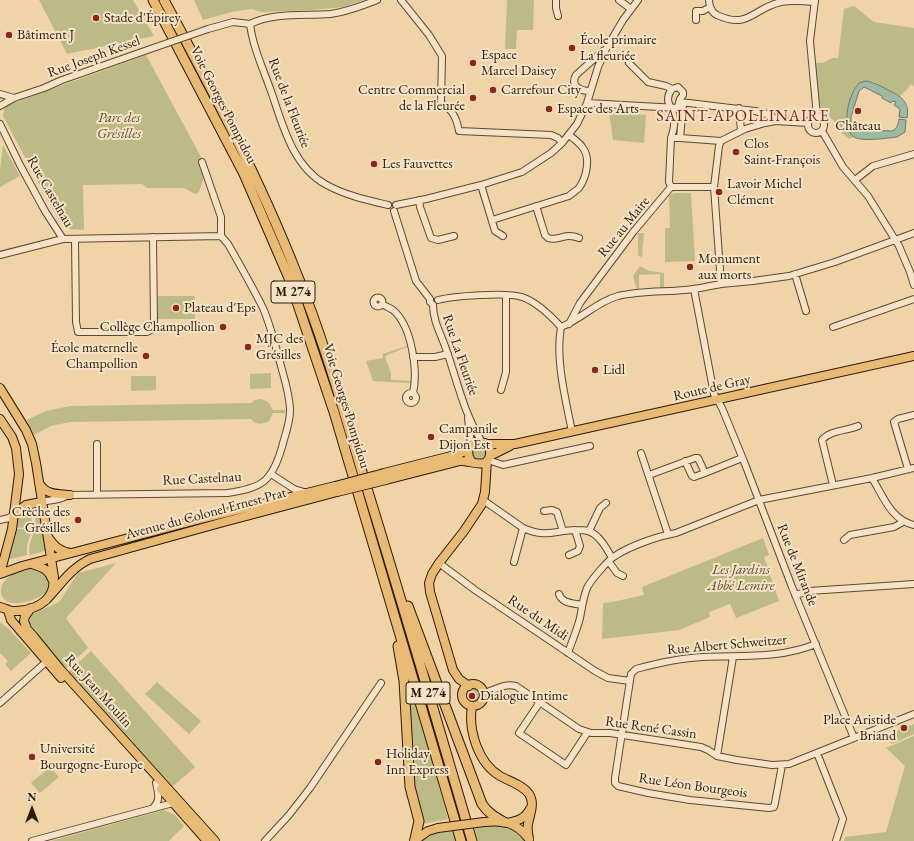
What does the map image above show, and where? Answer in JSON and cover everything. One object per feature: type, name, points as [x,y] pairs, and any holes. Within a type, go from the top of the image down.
[{"type":"highway","name":"Voie Georges Pompidou","points":[[153,0],[244,174],[289,278],[334,412],[461,841]]},
{"type":"highway","name":"Voie Georges Pompidou","points":[[165,0],[252,169],[298,275],[332,372],[385,545],[472,841]]},
{"type":"highway","points":[[385,545],[482,804],[488,813],[505,822]]},
{"type":"highway","points":[[390,599],[404,681],[410,786],[419,821],[414,840]]},
{"type":"main road","name":"Route de Gray","points":[[484,443],[515,444],[914,356]]},
{"type":"main road","points":[[0,388],[26,430],[34,454],[53,571],[52,591],[47,599]]},
{"type":"main road","points":[[0,418],[12,437],[16,448],[19,474],[12,528],[0,574]]},
{"type":"main road","points":[[385,476],[458,454],[476,442],[484,443],[490,450],[485,492],[480,507],[464,531],[439,563],[430,578],[430,592],[453,670],[459,679],[469,686],[478,686],[484,693],[483,700],[478,705],[472,706],[466,703],[463,697],[464,690],[469,686]]},
{"type":"main road","name":"Route de Gray","points":[[488,459],[515,444]]},
{"type":"main road","points":[[469,447],[469,458],[480,471],[485,492]]},
{"type":"main road","points":[[385,476],[466,460],[474,463],[483,463],[488,459]]},
{"type":"main road","name":"Avenue du Colonel Ernest Prat","points":[[31,608],[47,599],[71,572],[82,562],[90,559],[385,476]]},
{"type":"main road","points":[[39,482],[41,487],[47,492],[53,494],[70,495]]},
{"type":"main road","name":"Avenue du Colonel Ernest Prat","points":[[0,574],[196,520],[308,492],[336,489]]},
{"type":"main road","points":[[14,514],[26,505],[41,502]]},
{"type":"main road","points":[[48,537],[52,544],[62,551],[74,553]]},
{"type":"main road","points":[[32,564],[49,572],[53,583]]},
{"type":"main road","points":[[2,608],[19,611],[31,608]]},
{"type":"main road","name":"Rue Jean Moulin","points":[[2,608],[46,662],[207,841]]},
{"type":"main road","name":"Rue Jean Moulin","points":[[31,608],[24,622],[27,629],[60,669],[215,841]]},
{"type":"main road","points":[[472,706],[470,717],[482,758],[486,765],[493,771],[526,791],[531,798],[532,807],[528,824],[530,840]]},
{"type":"main road","points":[[414,840],[428,831],[438,828],[484,822],[515,821],[524,817],[532,807]]},
{"type":"main road","points":[[505,822],[519,828],[530,840]]},
{"type":"street","points":[[250,24],[261,19],[273,17],[337,13],[361,7],[378,0]]},
{"type":"street","points":[[401,0],[429,35],[442,56],[441,104],[446,106],[454,114],[459,131],[551,135],[556,136],[562,143]]},
{"type":"street","points":[[556,0],[558,16]]},
{"type":"street","points":[[620,0],[631,9]]},
{"type":"street","points":[[561,327],[547,313],[527,299],[518,296],[450,297],[438,300],[435,297],[431,302],[416,280],[395,208],[419,200],[481,185],[522,172],[551,153],[569,135],[580,117],[587,103],[598,67],[606,49],[623,20],[638,0]]},
{"type":"street","points":[[709,0],[709,5],[714,14],[725,19],[741,21],[779,3],[790,1],[815,1],[810,41],[817,116]]},
{"type":"street","points":[[696,20],[696,11],[703,11],[710,7]]},
{"type":"street","name":"Rue Joseph Kessel","points":[[0,101],[44,88],[62,80],[208,29],[233,22],[250,24]]},
{"type":"street","name":"Rue de la Fleuriée","points":[[250,24],[254,42],[286,134],[299,159],[314,176],[324,184],[353,196],[388,205],[390,210],[395,208]]},
{"type":"street","points":[[590,91],[578,89],[574,78],[606,49]]},
{"type":"street","points":[[629,63],[648,82],[666,86],[672,90]]},
{"type":"street","points":[[680,138],[683,105],[680,99],[683,92],[678,87],[672,90],[669,95],[668,104],[674,114],[669,182],[671,187],[714,187]]},
{"type":"street","points":[[0,94],[14,98]]},
{"type":"street","name":"Rue Joseph Kessel","points":[[0,106],[14,98]]},
{"type":"street","points":[[587,103],[670,108],[678,108],[679,102],[681,103]]},
{"type":"street","points":[[681,103],[739,108],[771,115],[776,121]]},
{"type":"street","points":[[739,108],[741,131]]},
{"type":"street","points":[[817,116],[810,119],[808,128],[812,132],[817,133],[822,131]]},
{"type":"street","points":[[817,116],[824,121],[822,131]]},
{"type":"street","points":[[672,138],[721,141],[754,126],[776,121],[808,123]]},
{"type":"street","name":"Rue Castelnau","points":[[0,124],[20,165],[63,239],[221,236],[228,244],[263,308],[274,338],[289,396],[290,412],[288,424],[278,459],[271,474],[266,480],[249,489],[227,493],[70,495],[59,499],[41,502]]},
{"type":"street","points":[[822,131],[843,167],[868,196],[896,241],[908,265],[914,285]]},
{"type":"street","points":[[492,220],[569,196],[578,188],[587,167],[586,156],[583,148],[569,135]]},
{"type":"street","points":[[721,141],[718,146],[714,187],[721,284]]},
{"type":"street","points":[[854,180],[873,166],[914,154]]},
{"type":"street","points":[[202,162],[221,217],[221,236]]},
{"type":"street","points":[[481,185],[495,231],[502,236]]},
{"type":"street","name":"Rue au Maire","points":[[569,324],[580,303],[634,231],[671,187]]},
{"type":"street","points":[[419,200],[431,238],[438,240],[454,236]]},
{"type":"street","points":[[536,206],[545,235],[548,238],[553,239],[567,235],[579,238]]},
{"type":"street","points":[[561,327],[582,317],[602,302],[618,296],[647,292],[694,289],[795,274],[896,241],[914,233]]},
{"type":"street","points":[[75,239],[76,322],[78,332],[147,332],[151,330],[154,324],[153,237]]},
{"type":"street","points":[[0,255],[63,239]]},
{"type":"street","points":[[795,274],[806,311]]},
{"type":"street","name":"Rue de Mirande","points":[[694,289],[714,394],[718,400],[742,458],[795,595],[854,738]]},
{"type":"street","points":[[501,390],[506,372],[506,295]]},
{"type":"street","points":[[833,327],[914,299]]},
{"type":"street","name":"Rue La Fleuriée","points":[[431,302],[434,318],[448,354],[467,413],[484,443]]},
{"type":"street","points":[[382,304],[393,310],[402,321],[408,335],[414,357],[415,382],[413,393]]},
{"type":"street","points":[[561,327],[559,339],[561,361],[572,432]]},
{"type":"street","points":[[414,357],[435,357],[448,354]]},
{"type":"street","name":"Rue La Fleuriée","points":[[467,413],[469,447]]},
{"type":"street","points":[[568,653],[577,628],[584,596],[589,584],[610,560],[627,550],[668,534],[676,533],[759,500],[872,478],[911,468],[894,422],[898,419],[914,415]]},
{"type":"street","points":[[832,485],[822,440],[836,432],[858,426]]},
{"type":"street","points":[[97,444],[97,494]]},
{"type":"street","points":[[488,459],[502,465],[590,446]]},
{"type":"street","points":[[641,452],[668,534]]},
{"type":"street","points":[[649,475],[697,457],[704,473]]},
{"type":"street","points":[[685,461],[692,476],[696,477],[742,458]]},
{"type":"street","points":[[271,474],[294,489],[308,492]]},
{"type":"street","points":[[872,478],[891,510],[903,522],[914,525]]},
{"type":"street","points":[[483,500],[523,528],[534,533],[542,534],[575,530],[589,532],[602,543],[617,573],[623,576]]},
{"type":"street","points":[[589,532],[600,508],[606,503]]},
{"type":"street","points":[[544,511],[552,510],[556,512],[563,531]]},
{"type":"street","points":[[0,520],[9,518],[14,514]]},
{"type":"street","points":[[0,520],[12,528]]},
{"type":"street","points":[[844,540],[850,536],[894,527],[903,522]]},
{"type":"street","points":[[514,562],[523,528]]},
{"type":"street","points":[[568,555],[576,552],[580,548],[575,530]]},
{"type":"street","name":"Rue du Midi","points":[[439,563],[475,590],[605,677],[630,681]]},
{"type":"street","points":[[795,595],[808,591],[914,584]]},
{"type":"street","points":[[559,594],[565,602],[582,605]]},
{"type":"street","name":"Rue Albert Schweitzer","points":[[630,681],[631,674],[634,670],[652,665],[687,659],[774,655],[800,650],[816,644]]},
{"type":"street","points":[[717,756],[733,657]]},
{"type":"street","points":[[0,703],[46,662]]},
{"type":"street","points":[[622,734],[630,681]]},
{"type":"street","points":[[265,841],[289,816],[310,788],[381,683]]},
{"type":"street","name":"Rue René Cassin","points":[[484,693],[500,686],[516,686],[587,733],[622,734],[701,747],[717,756],[763,764],[795,762],[914,714]]},
{"type":"street","points":[[540,702],[519,732],[566,764],[587,733]]},
{"type":"street","name":"Rue Léon Bourgeois","points":[[622,734],[615,778],[616,783],[622,787],[648,793],[709,802],[771,808],[776,802],[782,764]]},
{"type":"street","points":[[817,753],[843,819],[836,841]]},
{"type":"street","points":[[153,808],[159,797],[156,783]]},
{"type":"street","points":[[32,841],[173,803]]},
{"type":"green space","name":"Stade d'Épirey","points":[[39,0],[133,0],[154,36],[67,54]]},
{"type":"green space","points":[[194,0],[365,0],[343,7],[312,10],[262,12],[251,9],[232,12],[203,20]]},
{"type":"green space","points":[[507,0],[534,0],[533,30],[517,30],[516,49],[505,49]]},
{"type":"green space","points":[[854,6],[874,22],[914,28],[914,87],[912,84],[900,96],[873,82],[856,85],[849,105],[847,118],[850,131],[854,137],[849,139],[841,132],[834,121],[830,118],[824,117],[821,112],[817,91],[815,63],[823,63],[832,58],[838,58],[844,9]]},
{"type":"green space","name":"Parc des Grésilles","points":[[146,55],[207,168],[199,192],[195,194],[184,188],[147,188],[142,184],[83,185],[84,230],[69,229],[59,221],[3,116],[5,106]]},
{"type":"green space","points":[[609,112],[646,115],[644,143],[613,140]]},
{"type":"green space","points":[[3,145],[20,176],[0,187],[0,170]]},
{"type":"green space","points":[[676,193],[691,193],[695,261],[665,262],[665,228],[670,228],[669,195]]},
{"type":"green space","points":[[638,233],[644,233],[643,255],[641,257],[638,255]]},
{"type":"green space","points":[[640,266],[649,271],[664,273],[664,288],[660,288],[660,274],[639,275],[639,289],[637,290],[633,276]]},
{"type":"green space","name":"Plateau d'Eps","points":[[158,296],[195,296],[195,319],[158,319]]},
{"type":"green space","points":[[407,346],[385,357],[391,373],[391,380],[411,381],[411,383],[373,381],[366,361],[383,358],[383,354]]},
{"type":"green space","points":[[271,373],[271,388],[250,389],[250,374]]},
{"type":"green space","points":[[131,376],[156,376],[156,390],[131,391]]},
{"type":"green space","points":[[261,399],[268,402],[273,410],[285,410],[285,413],[273,413],[269,421],[262,424],[251,419],[70,422],[51,426],[34,435],[27,420],[46,411],[70,406],[251,403],[255,400]]},
{"type":"green space","points":[[484,445],[487,450],[486,457],[474,459],[472,456],[472,448]]},
{"type":"green space","points":[[34,506],[39,510],[45,551],[30,555],[30,545],[35,526]]},
{"type":"green space","points":[[31,507],[32,527],[15,527],[20,515]]},
{"type":"green space","points":[[15,529],[32,529],[27,545],[27,555],[6,560]]},
{"type":"green space","name":"Les Jardins Abbé Lemire","points":[[763,538],[769,555],[764,557],[779,601],[736,618],[730,604],[709,612],[710,617],[679,630],[602,639],[603,603],[644,595],[642,587]]},
{"type":"green space","points":[[116,563],[66,618],[88,648],[65,669],[30,624],[30,615],[59,602],[78,573]]},
{"type":"green space","points":[[33,568],[38,569],[49,578],[48,590],[41,596],[30,601],[13,603],[5,600],[1,593],[4,582],[17,572]]},
{"type":"green space","points":[[0,622],[8,628],[31,653],[11,671],[5,664],[8,661],[0,653]]},
{"type":"green space","points":[[91,651],[195,767],[172,787],[68,672]]},
{"type":"green space","points":[[408,676],[448,819],[423,824],[413,781]]},
{"type":"green space","points":[[157,682],[201,721],[189,734],[145,694]]},
{"type":"green space","points":[[471,688],[477,688],[481,692],[481,698],[477,702],[471,702],[467,698],[467,692]]},
{"type":"green space","points":[[914,724],[914,734],[892,744],[884,736]]},
{"type":"green space","points":[[914,736],[914,841],[844,841],[845,837],[886,832],[905,766],[886,748]]},
{"type":"green space","points":[[50,767],[59,777],[40,793],[31,783]]},
{"type":"green space","points":[[164,810],[175,815],[184,826],[169,841],[51,841]]},
{"type":"green space","points":[[493,826],[511,829],[519,833],[525,841],[478,841],[474,828]]},
{"type":"green space","points":[[453,831],[456,841],[421,841],[440,832]]},
{"type":"shaded area","points":[[867,81],[901,97],[906,104],[908,112],[907,118],[899,117],[900,109],[894,105],[896,102],[893,101],[891,103],[882,98],[882,96],[864,87],[859,91],[851,117],[851,124],[854,129],[892,131],[897,127],[899,119],[906,120],[905,132],[897,137],[862,139],[854,137],[850,132],[847,126],[849,102],[855,88],[859,83]]},
{"type":"place","name":"Stade d'Épirey","points":[[96,18]]},
{"type":"place","name":"Bâtiment J","points":[[9,35]]},
{"type":"place","name":"École primaire La fleuriée","points":[[572,48]]},
{"type":"place","name":"Espace Marcel Daisey","points":[[473,63]]},
{"type":"place","name":"Carrefour City","points":[[493,90]]},
{"type":"place","name":"Centre Commercial de la Fleurée","points":[[473,98]]},
{"type":"place","name":"Espace des Arts","points":[[549,109]]},
{"type":"place","name":"Château","points":[[858,111]]},
{"type":"place","name":"Clos Saint-François","points":[[736,152]]},
{"type":"place","name":"Les Fauvettes","points":[[374,164]]},
{"type":"place","name":"Lavoir Michel Clément","points":[[719,192]]},
{"type":"place","name":"Monument aux morts","points":[[690,267]]},
{"type":"place","name":"Plateau d'Eps","points":[[176,308]]},
{"type":"place","name":"Collège Champollion","points":[[223,327]]},
{"type":"place","name":"MJC des Grésilles","points":[[248,347]]},
{"type":"place","name":"École maternelle Champollion","points":[[146,356]]},
{"type":"place","name":"Lidl","points":[[595,370]]},
{"type":"place","name":"Campanile Dijon Est","points":[[431,437]]},
{"type":"place","name":"Crèche des Grésilles","points":[[78,520]]},
{"type":"place","name":"Dialogue Intime","points":[[472,696]]},
{"type":"place","name":"Place Aristide Briand","points":[[904,728]]},
{"type":"place","name":"Université Bourgogne-Europe","points":[[32,757]]},
{"type":"place","name":"Holiday Inn Express","points":[[378,762]]},
{"type":"district","name":"SAINT-APOLLINAIRE","points":[[743,117]]}]
